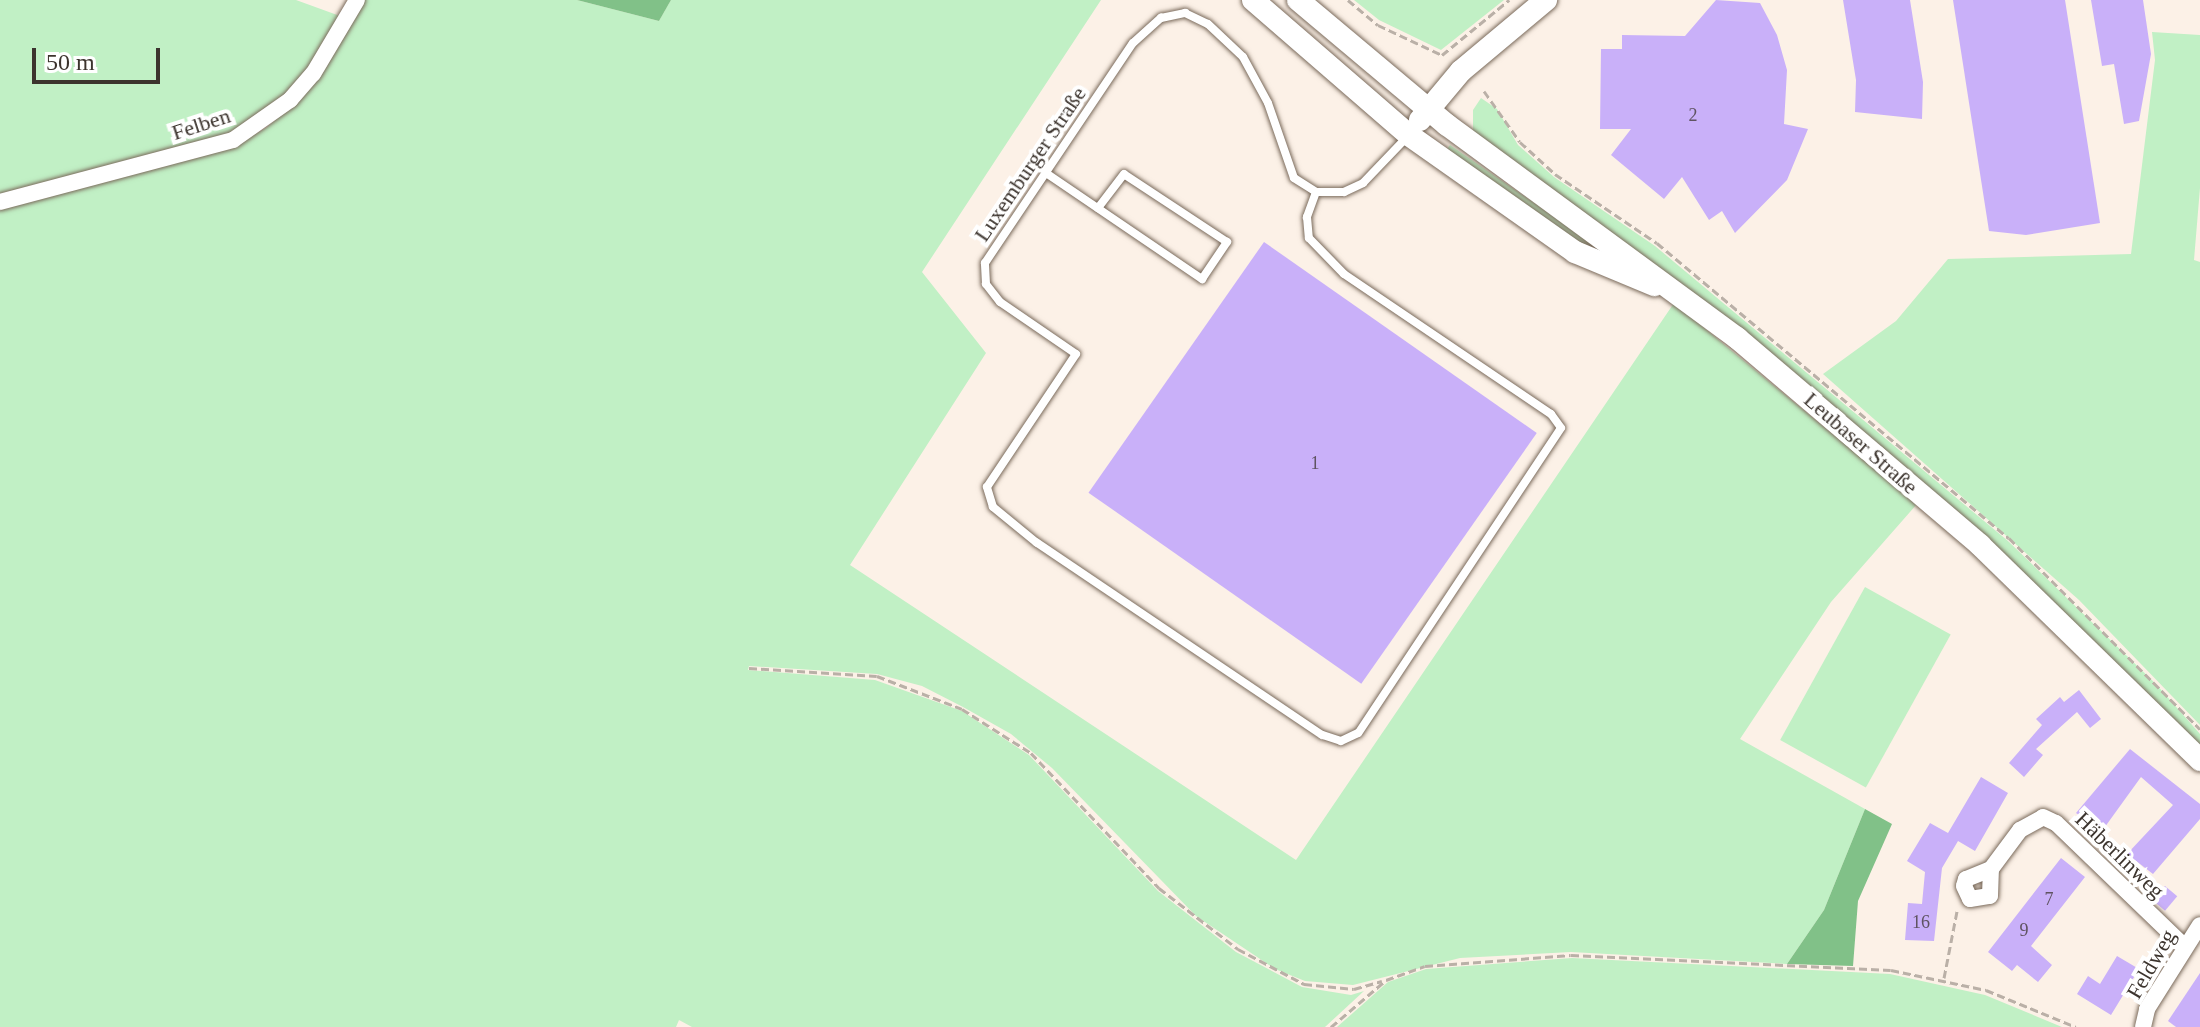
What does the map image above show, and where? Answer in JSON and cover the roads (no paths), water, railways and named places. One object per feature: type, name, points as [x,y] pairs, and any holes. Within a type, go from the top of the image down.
[{"type":"main road","points":[[1253,0],[1409,135],[1575,252],[1678,293]]},
{"type":"main road","name":"Leubaser Straße","points":[[1298,0],[1493,160],[1678,293],[1980,545],[2200,760]]},
{"type":"main road","points":[[1409,135],[1469,63],[1546,0]]},
{"type":"street","name":"Felben","points":[[0,202],[233,140],[290,100],[313,74],[357,0]]},
{"type":"street","name":"Häberlinweg","points":[[1991,869],[1990,896],[1977,902],[1965,893],[1966,879],[1991,869],[2020,830],[2043,817],[2056,823],[2185,947]]},
{"type":"street","name":"Feldweg","points":[[2143,1027],[2147,1009],[2200,925]]},
{"type":"lane","name":"Luxemburger Straße","points":[[1185,13],[1208,24],[1243,57],[1268,103],[1294,178],[1316,192],[1307,217],[1309,238],[1344,274],[1551,414],[1561,428],[1358,733],[1341,741],[1322,735],[1037,543],[993,507],[987,487],[1076,354],[1000,302],[986,284],[985,263],[1046,173],[1133,43],[1161,18],[1185,13]]},
{"type":"lane","points":[[1316,192],[1344,192],[1363,183],[1409,135]]},
{"type":"lane","points":[[1046,173],[1202,279],[1227,242],[1124,174],[1098,208]]}]
